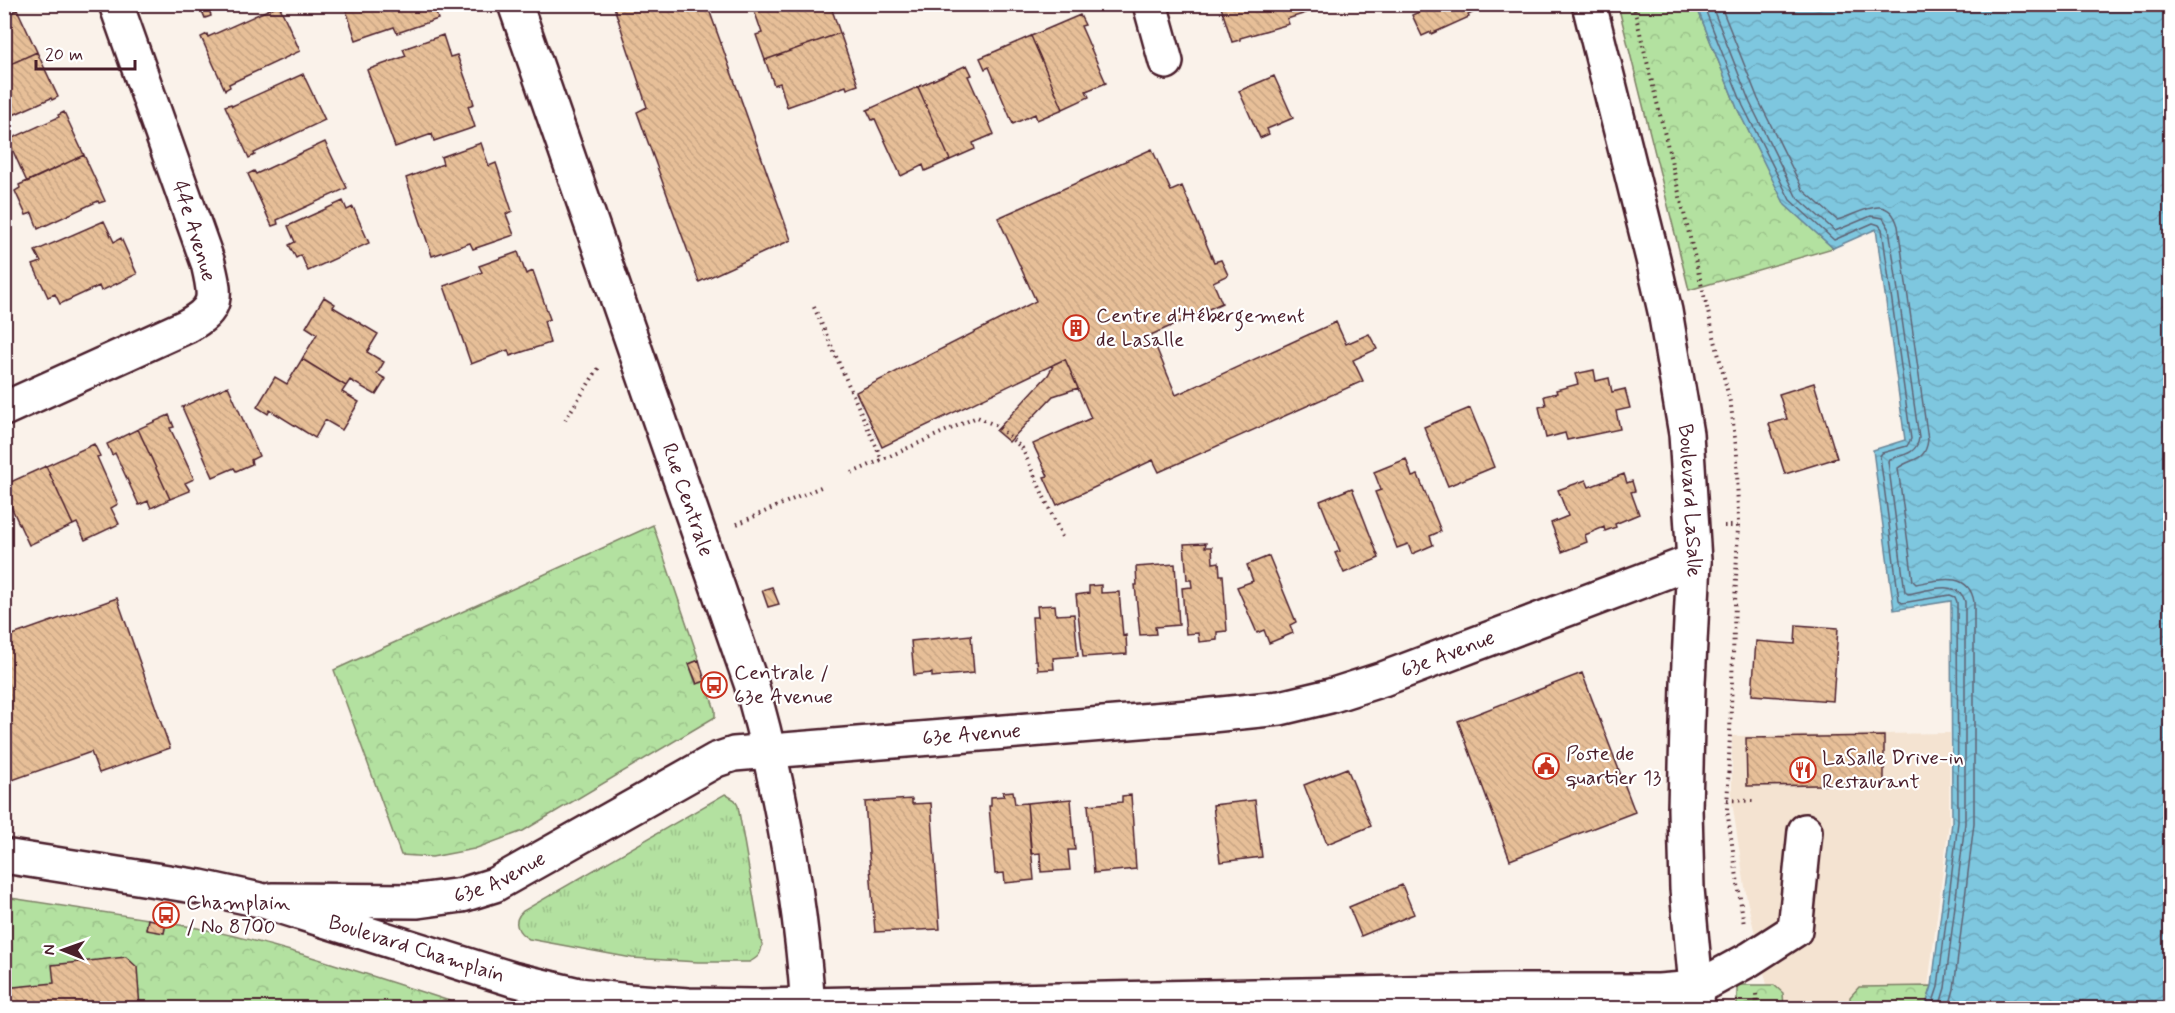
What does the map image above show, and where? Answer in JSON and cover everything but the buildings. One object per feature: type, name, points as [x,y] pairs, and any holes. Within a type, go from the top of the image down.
[{"type":"street","name":"44e Avenue","points":[[4,409],[187,326],[204,317],[213,304],[213,285],[208,263],[116,4]]},
{"type":"street","name":"Rue Centrale","points":[[515,4],[751,683],[769,751],[803,938],[808,1006]]},
{"type":"street","points":[[1150,4],[1166,62]]},
{"type":"street","name":"Boulevard LaSalle","points":[[1589,4],[1653,259],[1673,353],[1686,434],[1694,561],[1687,694],[1685,809],[1687,889],[1697,998]]},
{"type":"street","name":"63e Avenue","points":[[260,900],[418,901],[462,895],[494,885],[716,759],[734,754],[1203,717],[1280,708],[1330,696],[1383,679],[1694,561]]},
{"type":"street","points":[[1697,998],[1750,959],[1795,930],[1805,831]]},
{"type":"street","name":"Boulevard Champlain","points":[[4,856],[189,885],[260,900],[512,980],[579,994],[628,1001],[689,1005],[808,1006],[1504,991],[1651,991],[1697,998]]},
{"type":"path","points":[[814,307],[882,459]]},
{"type":"path","points":[[565,420],[600,366]]},
{"type":"path","points":[[852,473],[977,417],[997,426],[1022,448],[1062,537]]},
{"type":"path","points":[[737,524],[823,486]]},
{"type":"path","points":[[1720,526],[1738,526]]},
{"type":"path","points":[[1727,800],[1753,801]]},
{"type":"path","points":[[1733,927],[1743,923]]},
{"type":"shaded area","points":[[1950,733],[1949,823],[1928,986],[1859,987],[1850,997],[1850,1008],[1784,1008],[1783,993],[1774,985],[1767,985],[1747,900],[1732,802],[1732,736]]},
{"type":"green space","points":[[1618,5],[1696,5],[1737,108],[1785,204],[1833,248],[1689,290]]},
{"type":"green space","points":[[653,525],[699,660],[689,664],[696,684],[705,681],[715,710],[715,717],[523,831],[474,849],[432,857],[401,855],[334,670]]},
{"type":"green space","points":[[725,794],[735,800],[738,806],[762,945],[755,959],[749,962],[698,962],[632,958],[529,939],[517,927],[517,919],[523,911]]},
{"type":"green space","points":[[4,897],[148,919],[146,929],[164,933],[166,923],[236,936],[368,974],[471,1008],[5,1008]]},
{"type":"green space","points":[[1737,985],[1774,985],[1783,993],[1784,1008],[1737,1008]]},
{"type":"green space","points":[[1932,986],[1925,1008],[1850,1008],[1850,997],[1859,987]]},
{"type":"water","points":[[1696,5],[2170,5],[2170,1008],[1925,1008],[1932,986],[1952,822],[1951,601],[1894,610],[1873,450],[1905,440],[1876,229],[1833,248],[1785,205],[1737,108]]},
{"type":"place","name":"Centre d'Hébergement de Lasalle","points":[[1076,328]]},
{"type":"place","name":"Centrale / 63e Avenue","points":[[714,685]]},
{"type":"place","name":"Poste de quartier 13","points":[[1546,766]]},
{"type":"place","name":"LaSalle Drive-in Restaurant","points":[[1803,770]]},
{"type":"place","name":"Champlain / No 8700","points":[[166,915]]}]
